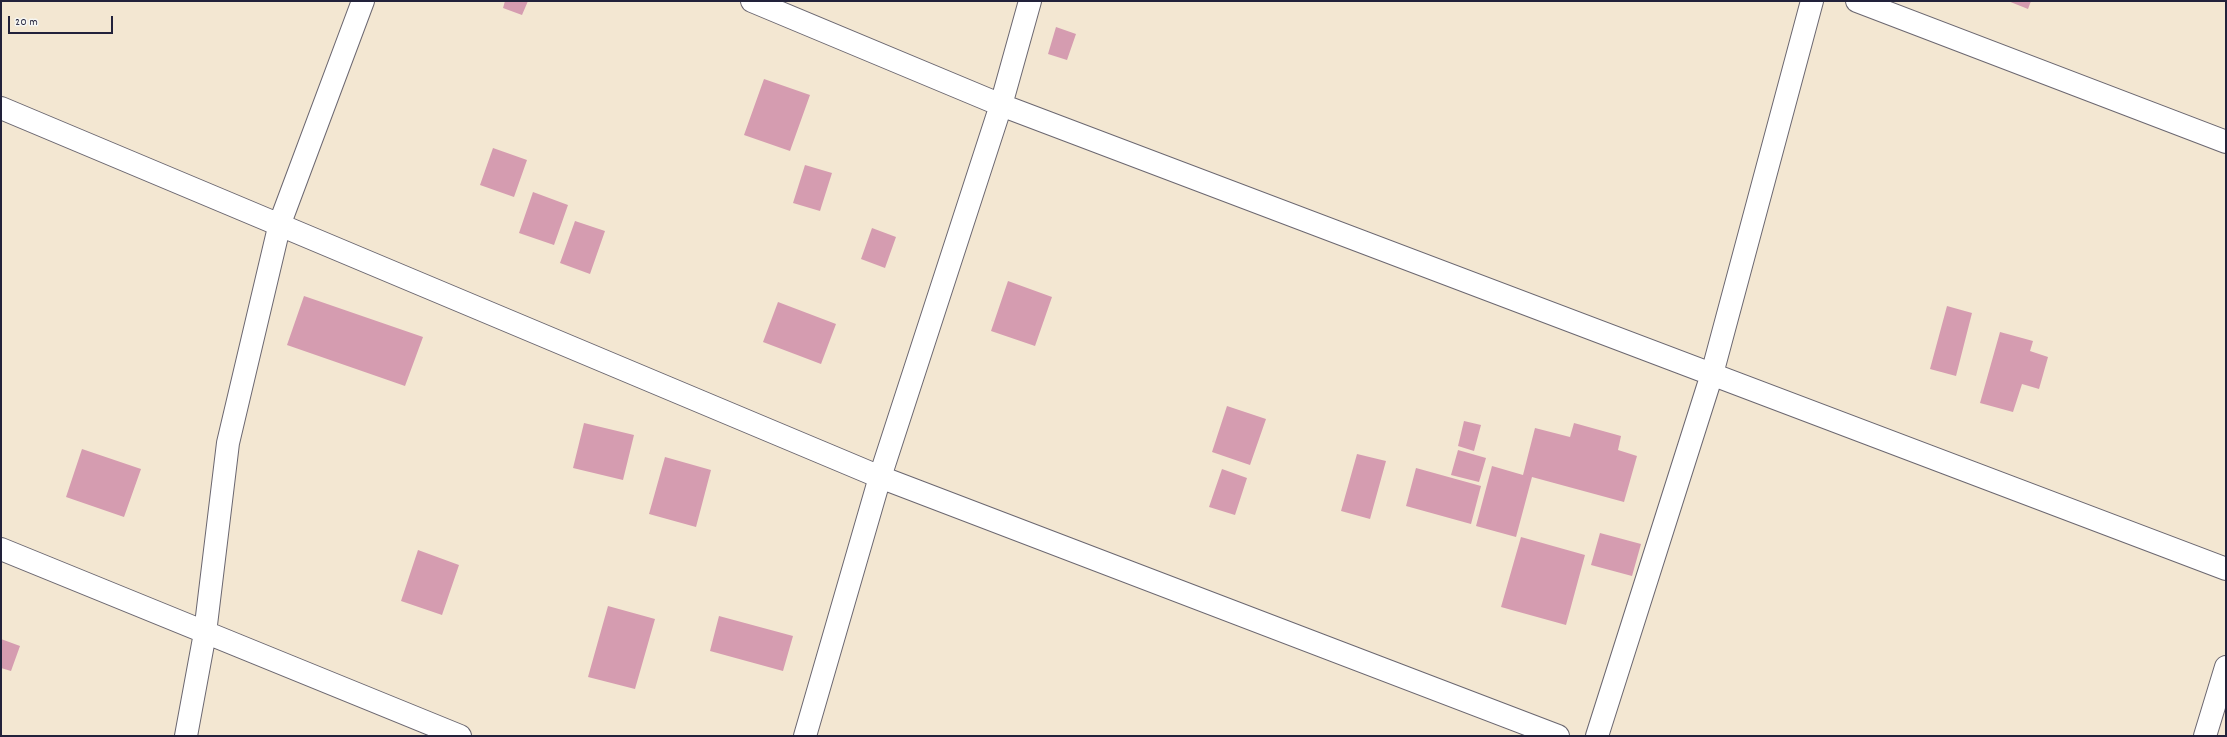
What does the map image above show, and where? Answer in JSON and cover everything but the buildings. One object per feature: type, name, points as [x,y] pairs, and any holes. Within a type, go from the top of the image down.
[{"type":"street","points":[[186,736],[205,632],[228,442],[280,224],[363,1]]},
{"type":"street","points":[[752,1],[1001,105],[2226,569]]},
{"type":"street","points":[[805,736],[880,477],[1001,105],[1030,1]]},
{"type":"street","points":[[1597,736],[1712,374],[1812,1]]},
{"type":"street","points":[[1857,1],[2226,142]]},
{"type":"street","points":[[1,108],[880,477],[1558,736]]},
{"type":"street","points":[[1,550],[460,736]]},
{"type":"street","points":[[2205,736],[2226,667]]}]
